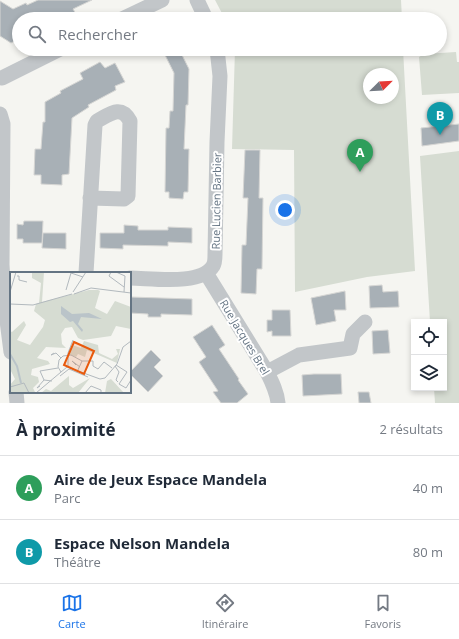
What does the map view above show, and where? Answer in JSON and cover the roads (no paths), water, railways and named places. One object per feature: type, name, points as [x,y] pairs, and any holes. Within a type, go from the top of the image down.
[{"type":"street","points":[[137,12],[162,0]]},
{"type":"street","points":[[197,0],[203,12]]},
{"type":"street","points":[[2,78],[46,56]]},
{"type":"street","name":"Rue Lucien Barbier","points":[[206,273],[214,265],[215,254],[220,76],[219,56]]},
{"type":"street","points":[[86,272],[90,198],[95,125],[97,121],[116,111],[122,111],[130,121],[128,196],[124,199],[90,198]]},
{"type":"street","points":[[0,114],[3,124],[2,265],[5,276],[4,297],[10,344]]},
{"type":"street","points":[[131,278],[187,279],[206,273]]},
{"type":"street","name":"Rue Jacques Brel","points":[[206,273],[267,372],[278,403]]},
{"type":"street","points":[[267,372],[299,355],[350,348],[353,334],[365,322]]},
{"type":"street","points":[[16,393],[17,403]]},
{"type":"place","name":"Espace Nelson Mandela","points":[[440,135]]},
{"type":"place","name":"Aire de Jeux Espace Mandela","points":[[360,172]]}]
